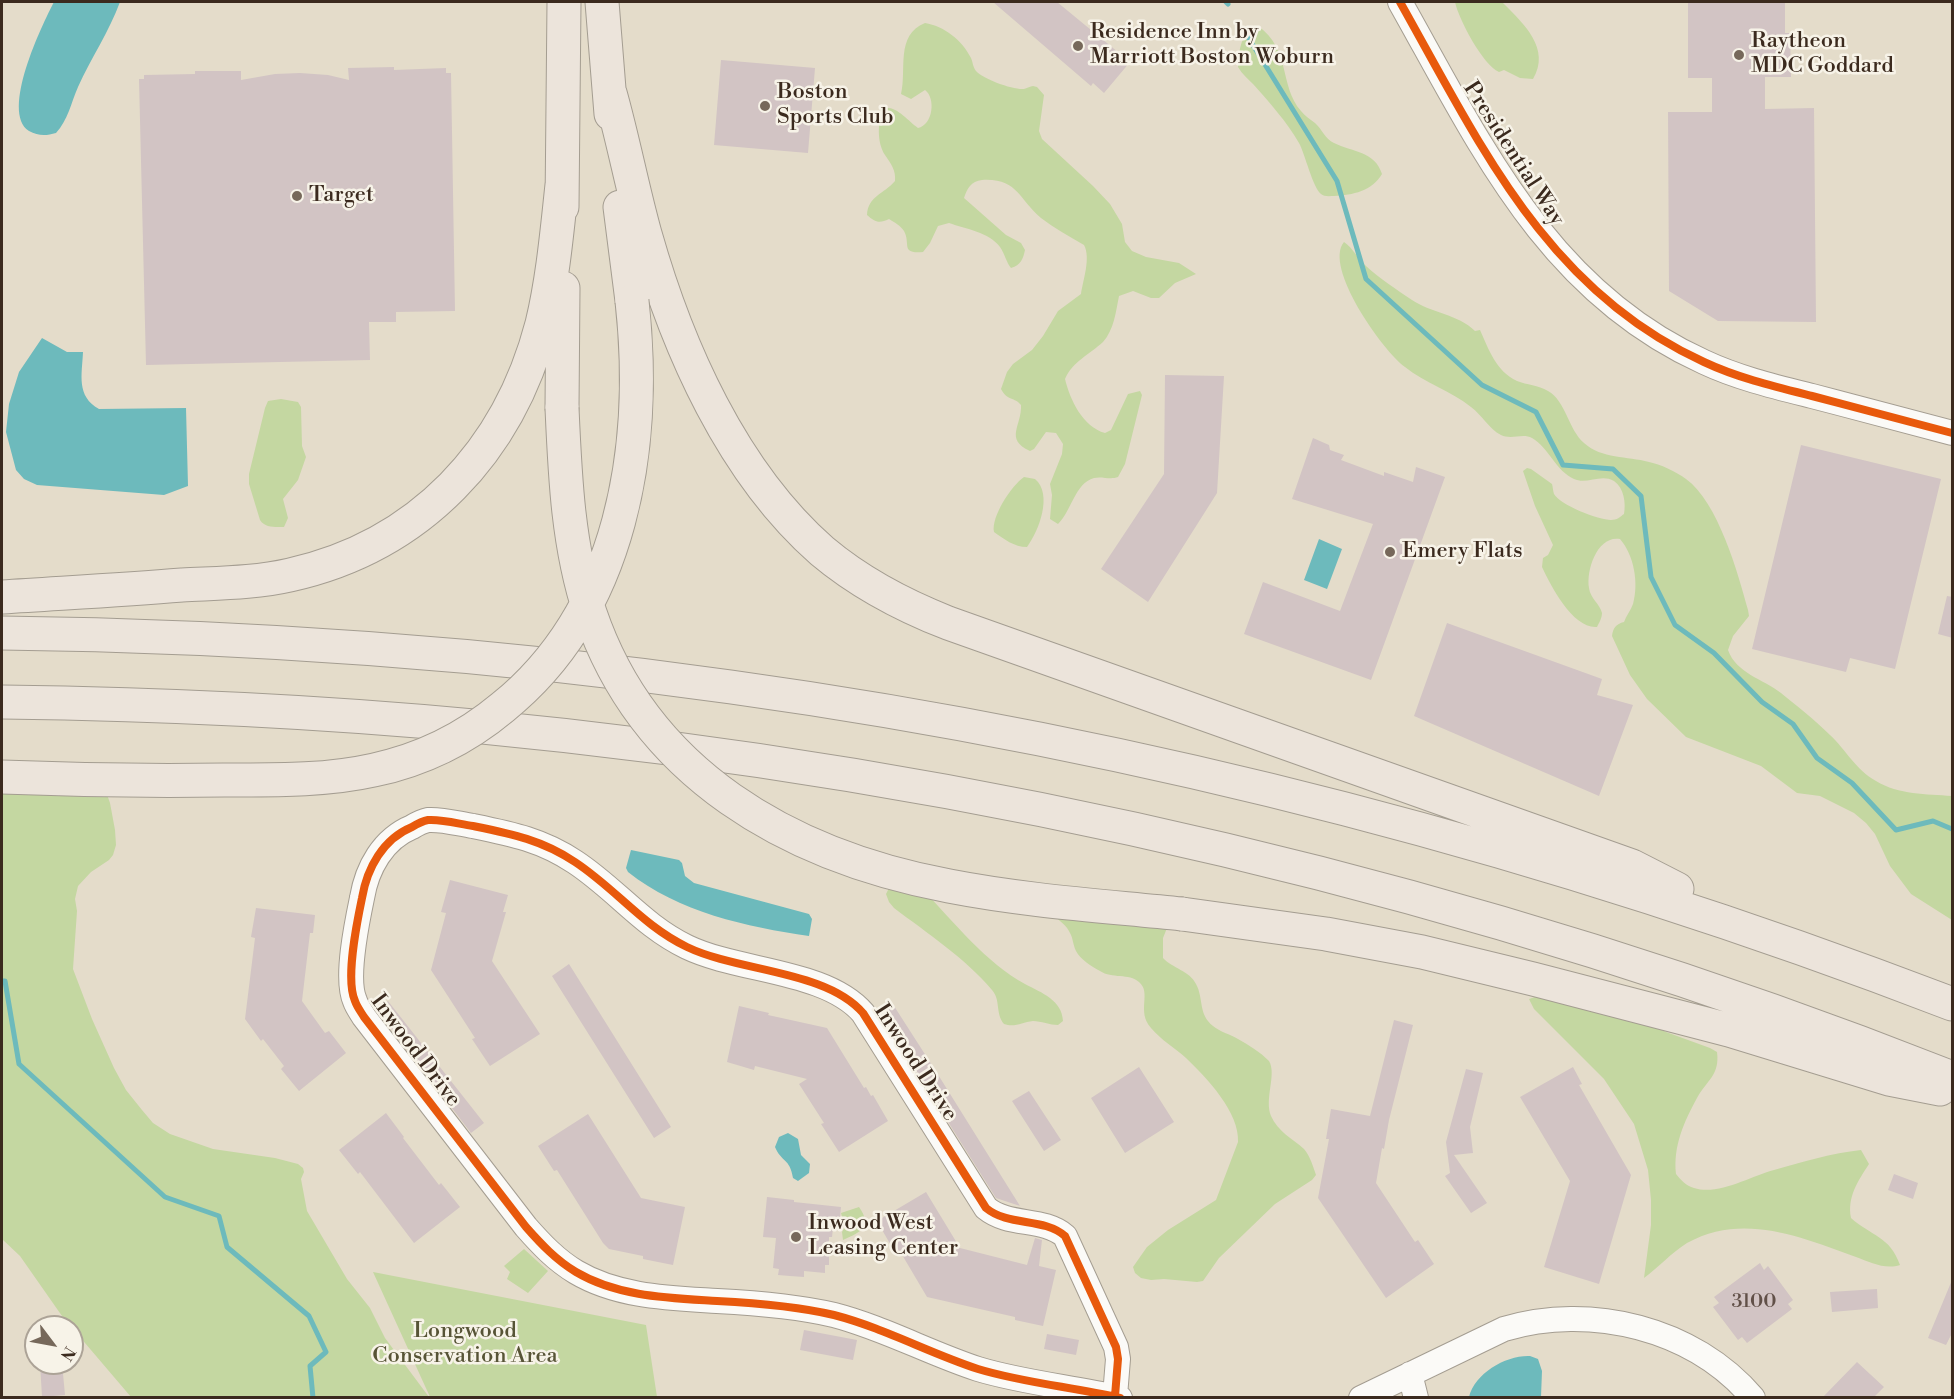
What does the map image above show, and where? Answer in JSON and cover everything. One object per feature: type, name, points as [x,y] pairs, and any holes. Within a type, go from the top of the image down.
[{"type":"highway","points":[[564,2],[562,408],[569,515],[580,575],[590,612],[612,663],[636,703],[662,738],[707,783],[755,816],[788,834],[829,852],[882,870],[972,890],[1182,914],[1326,934],[1422,952],[1729,1030],[1889,1079],[1953,1091]]},
{"type":"highway","points":[[2,777],[300,779],[338,776],[392,765],[424,754],[468,732],[496,713],[534,680],[567,640],[593,594],[610,551],[626,486],[636,411],[637,370],[632,301],[612,154],[610,93],[602,2]]},
{"type":"highway","points":[[610,93],[656,272],[678,334],[698,376],[724,426],[758,478],[805,534],[838,563],[892,599],[948,623],[1632,866],[1772,938]]},
{"type":"highway","points":[[2,597],[248,581],[289,575],[349,556],[386,539],[417,518],[445,494],[477,460],[504,420],[522,384],[536,345],[547,302],[562,185]]},
{"type":"highway","points":[[2,633],[169,637],[420,652],[681,680],[918,716],[1146,761],[1347,809],[1593,879],[1772,938],[1953,1004]]},
{"type":"highway","points":[[2,702],[236,709],[473,726],[722,755],[907,784],[998,801],[1232,852],[1461,912],[1689,982],[1827,1029],[1953,1078]]},
{"type":"street","name":"Presidential Way","points":[[1400,2],[1478,140],[1521,208],[1566,262],[1617,309],[1666,343],[1721,369],[1797,392],[1953,432]]},
{"type":"street","name":"Inwood Drive","points":[[428,820],[455,823],[523,837],[546,845],[574,861],[612,889],[646,922],[680,943],[720,959],[821,985],[852,1001],[863,1013],[986,1208],[1004,1218],[1060,1231],[1070,1242],[1116,1347],[1118,1397],[1076,1391],[978,1369],[856,1321],[816,1311],[744,1303],[687,1300],[621,1290],[587,1278],[558,1260],[525,1227],[354,1001],[351,988],[356,933],[364,885],[375,859],[405,829],[428,820]]},
{"type":"street","points":[[1361,1398],[1463,1347],[1516,1325],[1556,1320],[1597,1320],[1634,1326],[1675,1340],[1714,1362],[1753,1398]]},
{"type":"street","points":[[1410,1374],[1416,1398]]},
{"type":"green space","points":[[1455,2],[1502,2],[1527,29],[1537,47],[1538,68],[1533,79],[1520,78],[1504,70],[1499,72],[1493,68],[1472,41]]},
{"type":"green space","points":[[925,23],[939,27],[958,40],[967,51],[976,71],[985,77],[1013,88],[1037,87],[1044,95],[1039,131],[1042,139],[1110,204],[1122,224],[1125,242],[1132,251],[1146,257],[1179,263],[1196,274],[1175,283],[1159,298],[1151,298],[1133,291],[1119,296],[1114,320],[1107,337],[1068,373],[1065,379],[1079,412],[1090,425],[1105,433],[1111,430],[1128,394],[1140,391],[1142,395],[1125,464],[1118,477],[1094,478],[1088,481],[1082,486],[1058,524],[1050,519],[1052,495],[1050,484],[1062,454],[1063,444],[1056,433],[1046,432],[1034,449],[1030,451],[1022,446],[1016,437],[1021,405],[1001,389],[1007,372],[1013,364],[1032,350],[1058,311],[1081,294],[1087,263],[1084,245],[1041,218],[1010,186],[994,180],[975,182],[968,189],[964,198],[1006,235],[1021,243],[1025,250],[1022,259],[1011,268],[995,242],[977,232],[949,223],[938,226],[923,252],[916,252],[909,250],[901,227],[889,219],[877,222],[867,215],[873,199],[895,181],[894,170],[882,150],[879,138],[880,119],[884,108],[893,109],[918,128],[923,126],[930,117],[931,99],[925,90],[911,99],[901,94],[906,44],[909,36]]},
{"type":"green space","points":[[1258,26],[1276,45],[1294,101],[1301,111],[1331,141],[1368,156],[1379,166],[1382,174],[1373,184],[1361,191],[1341,195],[1325,196],[1318,191],[1294,135],[1278,112],[1238,67],[1244,37],[1247,32]]},
{"type":"green space","points":[[1344,242],[1371,271],[1412,300],[1453,317],[1475,331],[1480,330],[1498,366],[1517,381],[1540,387],[1554,396],[1574,430],[1591,448],[1607,454],[1654,463],[1682,476],[1697,490],[1708,504],[1725,539],[1748,610],[1749,616],[1733,636],[1728,650],[1737,664],[1774,688],[1806,713],[1863,771],[1876,781],[1903,791],[1952,796],[1952,920],[1911,894],[1890,866],[1875,834],[1854,813],[1820,796],[1797,793],[1761,766],[1686,737],[1647,699],[1630,675],[1612,636],[1615,627],[1624,622],[1635,596],[1634,570],[1629,553],[1620,539],[1605,542],[1600,548],[1589,572],[1589,588],[1602,615],[1597,627],[1588,626],[1580,621],[1564,605],[1542,567],[1543,558],[1548,555],[1553,545],[1535,506],[1523,471],[1527,468],[1531,469],[1552,484],[1554,494],[1564,503],[1589,515],[1605,519],[1615,519],[1624,514],[1625,505],[1620,488],[1614,481],[1604,478],[1584,481],[1574,479],[1562,471],[1532,438],[1501,435],[1463,401],[1405,367],[1370,327],[1348,288],[1340,254]]},
{"type":"green space","points":[[281,399],[298,402],[301,407],[302,446],[306,457],[298,480],[283,499],[288,518],[284,527],[274,527],[267,526],[260,520],[249,484],[249,474],[265,408],[268,401]]},
{"type":"green space","points":[[1024,477],[1035,479],[1043,494],[1044,503],[1040,522],[1027,547],[1013,544],[994,532],[996,518],[1003,502],[1013,487]]},
{"type":"green space","points":[[2,771],[104,786],[110,803],[116,845],[109,860],[91,872],[78,886],[75,899],[77,911],[73,969],[92,1019],[126,1090],[153,1123],[170,1134],[213,1149],[275,1158],[298,1164],[303,1168],[301,1179],[307,1211],[347,1279],[370,1308],[385,1338],[429,1397],[131,1397],[84,1342],[84,1315],[61,1315],[20,1256],[2,1239]]},
{"type":"green space","points":[[889,888],[923,890],[984,954],[1011,975],[1055,1002],[1063,1021],[1058,1025],[1033,1021],[1015,1025],[1004,1024],[992,990],[958,957],[894,908],[886,894]]},
{"type":"green space","points":[[1054,916],[1167,928],[1163,938],[1163,958],[1193,980],[1205,1016],[1213,1026],[1250,1046],[1269,1061],[1272,1073],[1269,1102],[1271,1116],[1281,1131],[1304,1149],[1311,1161],[1316,1175],[1312,1180],[1275,1204],[1219,1258],[1203,1281],[1141,1278],[1135,1273],[1133,1267],[1147,1247],[1168,1230],[1216,1200],[1238,1142],[1234,1119],[1221,1097],[1203,1075],[1151,1028],[1145,1015],[1143,986],[1135,979],[1110,975],[1086,963],[1076,951],[1067,928]]},
{"type":"green space","points":[[1535,997],[1640,1019],[1717,1052],[1715,1072],[1692,1107],[1676,1154],[1676,1174],[1691,1187],[1703,1190],[1724,1187],[1806,1161],[1861,1150],[1869,1164],[1852,1196],[1851,1218],[1885,1242],[1896,1255],[1900,1265],[1889,1267],[1878,1265],[1814,1242],[1772,1231],[1729,1229],[1708,1234],[1687,1243],[1644,1278],[1651,1225],[1651,1200],[1648,1170],[1634,1124],[1604,1079],[1534,1009],[1529,999]]},
{"type":"green space","points":[[859,1207],[865,1224],[860,1231],[843,1240],[842,1232],[845,1227],[841,1213]]},
{"type":"green space","points":[[524,1249],[548,1271],[528,1293],[507,1279],[510,1272],[504,1266]]},
{"type":"green space","name":"Longwood Conservation Area","points":[[373,1272],[646,1325],[657,1397],[430,1397]]},
{"type":"water","points":[[54,2],[120,2],[78,87],[64,123],[56,133],[42,135],[29,131],[21,121],[19,106],[26,68]]},
{"type":"water","points":[[42,338],[67,352],[83,352],[82,384],[87,398],[99,409],[186,408],[188,486],[164,495],[37,485],[24,479],[16,470],[6,432],[9,404],[19,372]]},
{"type":"water","points":[[1319,539],[1342,549],[1327,589],[1304,580]]},
{"type":"water","points":[[631,850],[679,860],[685,876],[694,883],[809,914],[812,919],[809,936],[762,928],[714,916],[669,898],[628,872],[626,868]]},
{"type":"water","points":[[788,1133],[798,1139],[801,1155],[810,1164],[809,1173],[798,1181],[793,1178],[788,1163],[775,1147],[779,1137]]},
{"type":"water","points":[[1521,1356],[1538,1359],[1542,1371],[1541,1397],[1469,1397],[1478,1380],[1493,1367]]},
{"type":"building","name":"Residence Inn by Marriott Boston Woburn","points":[[993,2],[1057,2],[1130,62],[1104,93],[1093,83],[1091,86]]},
{"type":"building","points":[[1688,2],[1785,2],[1785,33],[1790,33],[1791,77],[1765,77],[1765,109],[1814,108],[1816,322],[1718,321],[1669,291],[1668,112],[1712,112],[1712,78],[1688,78]]},
{"type":"building","name":"Boston Sports Club","points":[[721,60],[815,68],[808,153],[714,145]]},
{"type":"building","name":"Target","points":[[394,67],[394,70],[446,68],[446,73],[451,73],[455,311],[396,312],[396,322],[369,322],[370,360],[146,365],[139,79],[144,79],[144,75],[195,74],[195,71],[241,71],[241,80],[275,74],[300,73],[328,75],[349,80],[348,68]]},
{"type":"building","points":[[1165,375],[1224,376],[1217,493],[1148,602],[1101,569],[1164,474]]},
{"type":"building","name":"Emery Flats","points":[[1313,438],[1329,445],[1330,450],[1344,455],[1341,460],[1384,476],[1384,472],[1413,482],[1416,467],[1445,477],[1371,680],[1244,634],[1263,582],[1340,611],[1373,524],[1292,499]]},
{"type":"building","points":[[1801,445],[1941,479],[1895,669],[1850,658],[1846,672],[1752,649]]},
{"type":"building","points":[[1947,596],[1953,597],[1953,638],[1938,634]]},
{"type":"building","points":[[1447,623],[1602,679],[1597,695],[1633,705],[1599,796],[1414,716]]},
{"type":"building","points":[[450,880],[508,895],[503,912],[506,912],[492,961],[540,1034],[490,1066],[472,1039],[475,1038],[431,970],[446,913],[441,912]]},
{"type":"building","points":[[256,908],[315,915],[313,933],[310,933],[302,1001],[325,1033],[329,1031],[346,1053],[299,1091],[281,1069],[284,1066],[245,1019],[255,938],[251,937]]},
{"type":"building","points":[[569,964],[671,1127],[654,1138],[552,976]]},
{"type":"building","points":[[388,1001],[484,1123],[471,1133],[377,1010]]},
{"type":"building","points":[[739,1006],[827,1028],[864,1088],[866,1087],[871,1096],[873,1095],[888,1121],[839,1152],[799,1084],[807,1079],[755,1066],[754,1070],[727,1062]]},
{"type":"building","points":[[894,1006],[1020,1206],[996,1198],[880,1014]]},
{"type":"building","points":[[1394,1020],[1413,1025],[1384,1149],[1382,1148],[1376,1183],[1415,1242],[1418,1240],[1434,1264],[1386,1298],[1318,1198],[1329,1139],[1326,1139],[1331,1109],[1370,1116]]},
{"type":"building","points":[[1139,1067],[1174,1122],[1125,1153],[1091,1098]]},
{"type":"building","points":[[1573,1067],[1582,1084],[1579,1085],[1631,1175],[1599,1284],[1544,1267],[1570,1181],[1520,1097]]},
{"type":"building","points":[[1466,1069],[1483,1073],[1470,1127],[1473,1153],[1454,1155],[1487,1203],[1471,1213],[1445,1176],[1450,1173],[1446,1142]]},
{"type":"building","points":[[1029,1091],[1061,1140],[1044,1151],[1012,1101]]},
{"type":"building","points":[[386,1113],[439,1185],[441,1183],[460,1207],[414,1243],[360,1172],[358,1174],[339,1150]]},
{"type":"building","points":[[588,1114],[641,1198],[685,1207],[673,1265],[609,1249],[557,1170],[554,1171],[538,1146]]},
{"type":"building","points":[[1894,1174],[1918,1183],[1913,1199],[1888,1190]]},
{"type":"building","points":[[926,1192],[960,1248],[1027,1265],[1035,1238],[1042,1240],[1039,1266],[1056,1270],[1043,1326],[1015,1320],[1015,1317],[927,1297],[901,1253],[897,1256],[877,1221]]},
{"type":"building","name":"Inwood West Leasing Center","points":[[767,1197],[841,1207],[839,1228],[833,1228],[832,1237],[829,1237],[829,1265],[825,1265],[825,1273],[804,1271],[804,1277],[778,1275],[779,1269],[773,1268],[776,1238],[763,1237]]},
{"type":"building","points":[[1760,1263],[1764,1270],[1768,1266],[1793,1300],[1788,1304],[1792,1309],[1747,1343],[1742,1337],[1738,1340],[1713,1307],[1719,1303],[1714,1297]]},
{"type":"building","points":[[1952,1280],[1953,1331],[1946,1345],[1928,1338]]},
{"type":"building","points":[[1877,1289],[1878,1308],[1832,1312],[1830,1292]]},
{"type":"building","points":[[804,1330],[857,1340],[853,1360],[800,1350]]},
{"type":"building","points":[[1047,1334],[1079,1340],[1076,1355],[1044,1349]]},
{"type":"building","points":[[1857,1362],[1884,1387],[1873,1398],[1822,1398]]},
{"type":"building","points":[[41,1375],[63,1375],[65,1395],[42,1397]]},
{"type":"waterway","points":[[1243,29],[1337,181],[1366,279],[1482,385],[1536,412],[1563,465],[1613,469],[1641,496],[1651,577],[1675,625],[1714,653],[1762,702],[1793,724],[1817,758],[1852,783],[1896,830],[1933,821],[1952,829]]},
{"type":"waterway","points":[[2,981],[5,981],[19,1064],[165,1197],[219,1216],[227,1247],[309,1316],[326,1352],[310,1366],[313,1398]]},
{"type":"cycle path","points":[[1400,2],[1459,108],[1523,209],[1560,254],[1602,296],[1649,332],[1717,368],[1771,386],[1952,433]]},
{"type":"cycle path","points":[[1115,1396],[1118,1359],[1116,1347],[1065,1236],[1047,1226],[1005,1218],[986,1208],[863,1013],[847,999],[805,980],[731,962],[687,947],[657,929],[575,862],[551,848],[526,839],[473,826],[428,820],[402,832],[378,856],[364,887],[355,935],[351,979],[356,1003],[364,1017],[526,1227],[549,1251],[569,1267],[609,1287],[645,1295],[776,1305],[834,1315],[853,1320],[978,1369],[1013,1378],[1120,1398]]},
{"type":"place","name":"Residence Inn by Marriott Boston Woburn","points":[[1078,46]]},
{"type":"place","name":"Raytheon MDC Goddard","points":[[1739,55]]},
{"type":"place","name":"Boston Sports Club","points":[[765,106]]},
{"type":"place","name":"Target","points":[[297,196]]},
{"type":"place","name":"Emery Flats","points":[[1390,552]]},
{"type":"place","name":"Inwood West Leasing Center","points":[[796,1237]]}]
